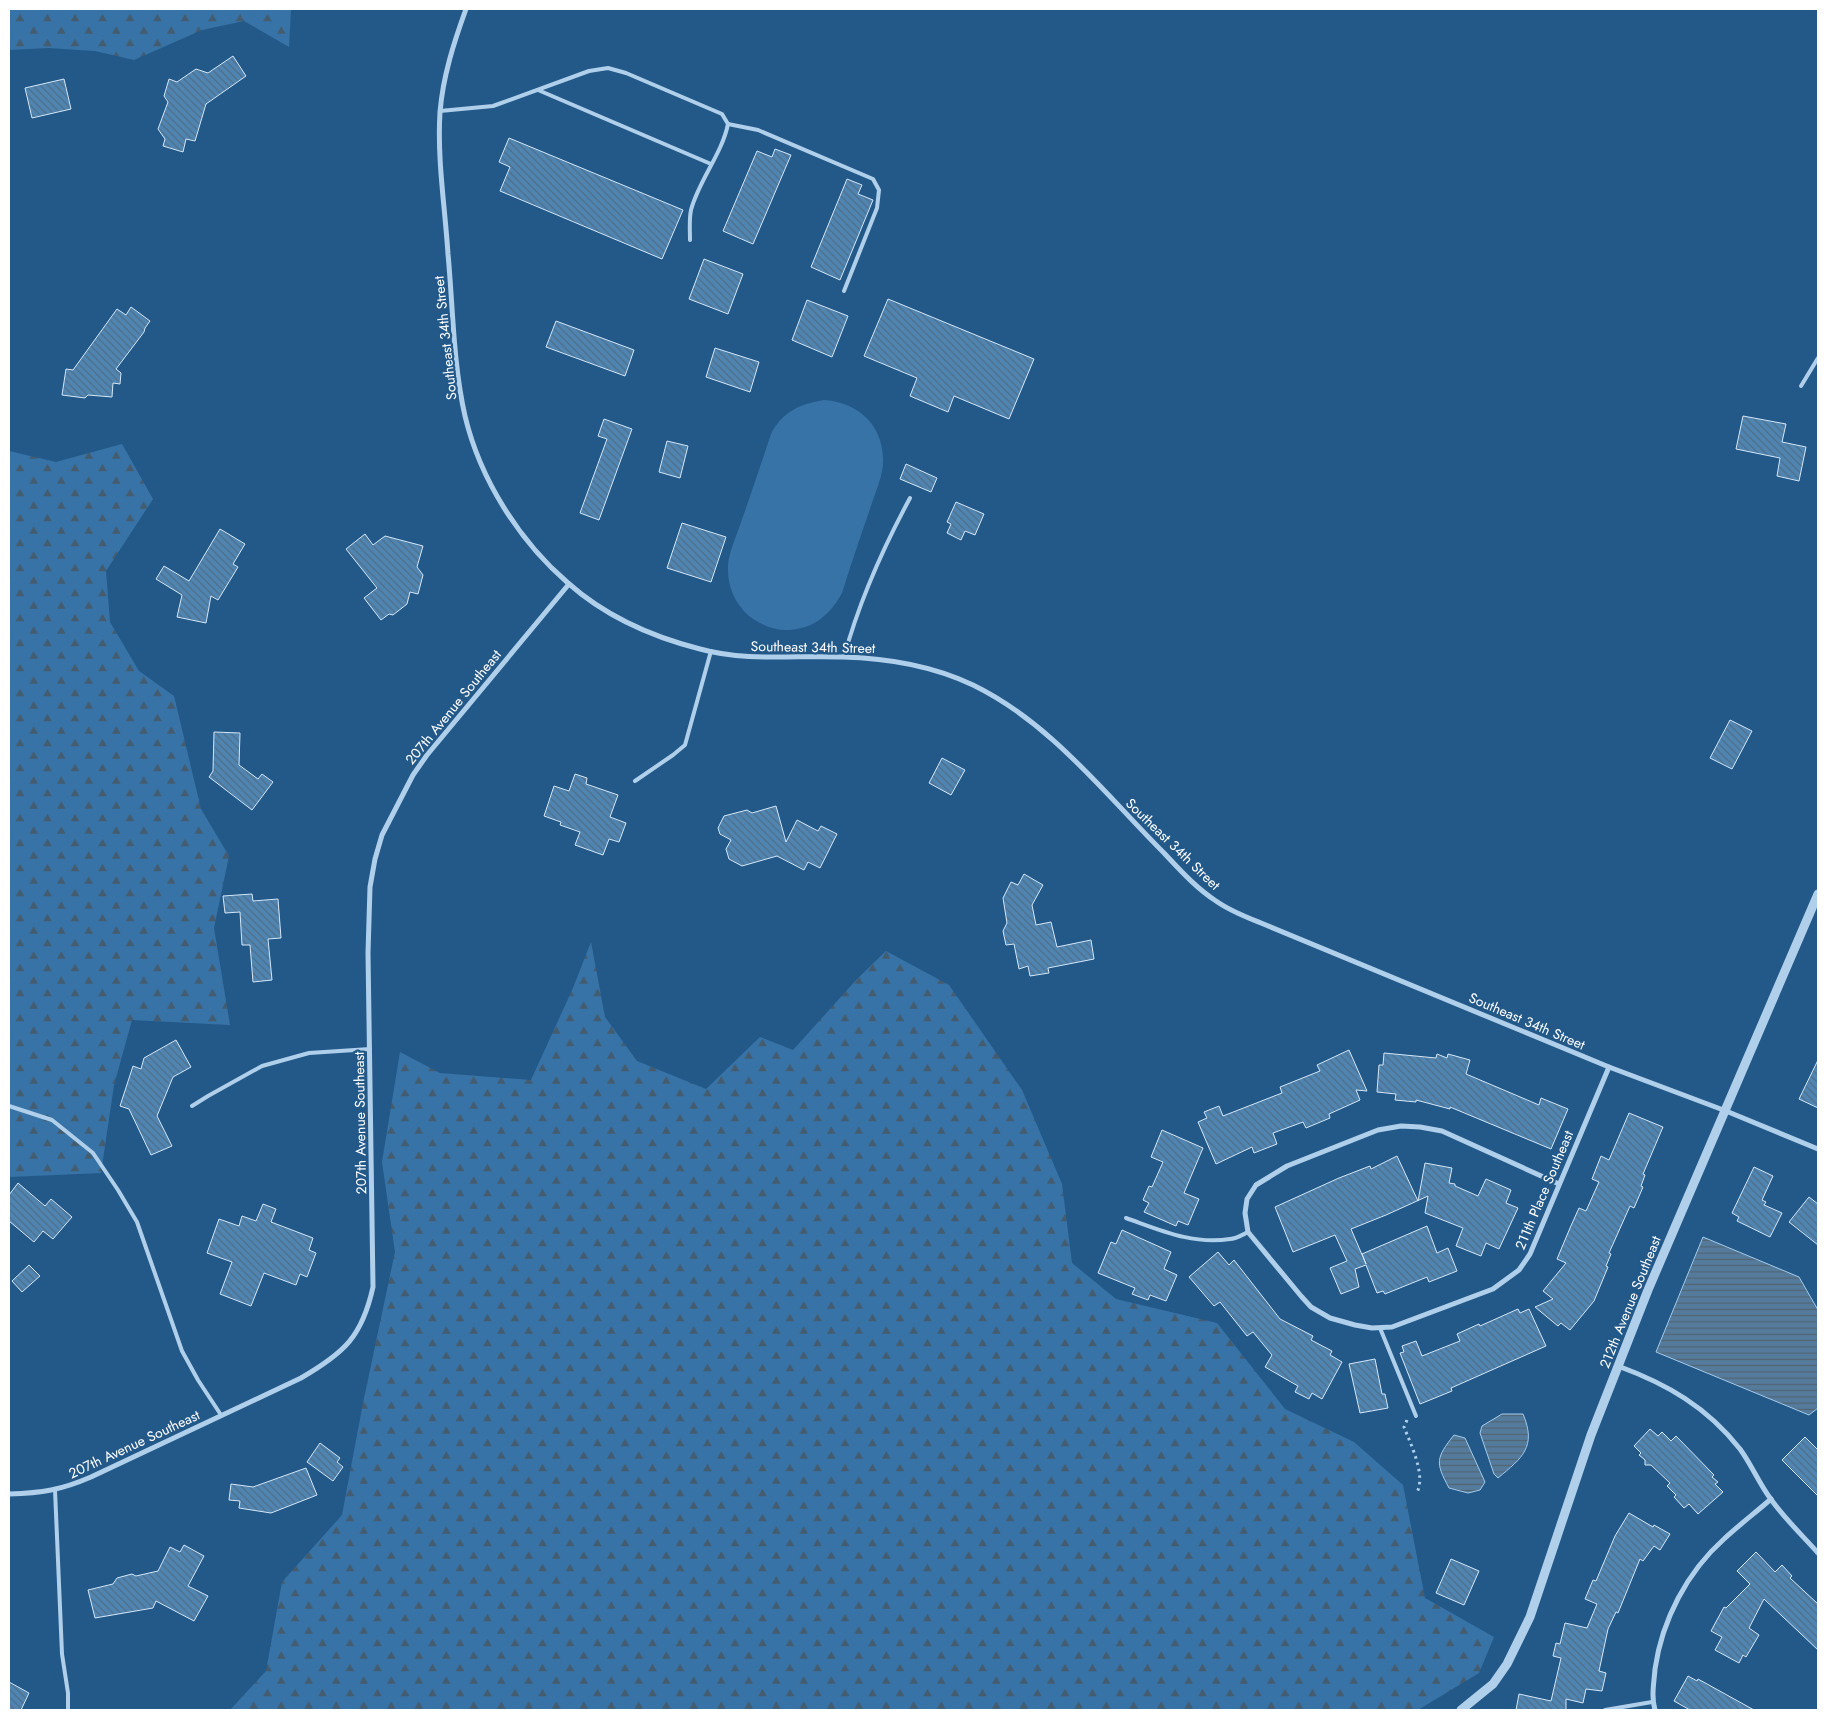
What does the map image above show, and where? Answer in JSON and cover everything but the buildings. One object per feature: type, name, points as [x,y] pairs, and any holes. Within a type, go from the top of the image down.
[{"type":"street","name":"Southeast 34th Street","points":[[466,9],[457,32],[447,68],[440,111],[440,152],[457,358],[466,418],[477,452],[490,481],[513,521],[536,550],[569,584],[603,608],[632,625],[670,640],[710,652],[746,657],[874,658],[912,665],[945,674],[973,685],[1008,705],[1045,732],[1076,760],[1135,824],[1193,882],[1216,902],[1609,1068],[1726,1111],[1818,1149]]},
{"type":"street","name":"207th Avenue Southeast","points":[[9,1494],[44,1493],[84,1480],[301,1378],[342,1351],[354,1336],[368,1307],[373,1287],[368,953],[370,887],[375,859],[382,835],[409,782],[427,755],[569,584]]},
{"type":"street","name":"212th Avenue Southeast","points":[[1461,1710],[1493,1684],[1507,1664],[1530,1617],[1591,1435],[1648,1290],[1818,894]]},
{"type":"street","name":"211th Place Southeast","points":[[1248,1232],[1311,1307],[1330,1318],[1355,1325],[1372,1328],[1392,1327],[1493,1289],[1508,1280],[1519,1270],[1530,1254],[1609,1068]]},
{"type":"street","points":[[1248,1232],[1245,1213],[1247,1200],[1256,1185],[1268,1176],[1287,1166],[1378,1130],[1401,1126],[1442,1131],[1559,1184]]},
{"type":"street","points":[[1618,1366],[1668,1387],[1695,1404],[1717,1424],[1740,1450],[1771,1500],[1818,1553]]},
{"type":"street","points":[[1655,1710],[1652,1702],[1660,1641],[1678,1598],[1691,1576],[1723,1540],[1771,1500]]},
{"type":"lane","points":[[440,111],[493,106],[589,71],[608,68],[626,73],[722,114],[728,124],[725,137],[691,210],[690,240]]},
{"type":"lane","points":[[538,90],[711,164]]},
{"type":"lane","points":[[728,124],[758,130],[873,180],[879,190],[877,208],[844,291]]},
{"type":"lane","points":[[1801,386],[1818,358]]},
{"type":"lane","points":[[844,657],[853,623],[888,542],[910,498]]},
{"type":"lane","points":[[635,781],[673,756],[685,745],[710,652]]},
{"type":"lane","points":[[192,1106],[262,1066],[309,1053],[370,1049]]},
{"type":"lane","points":[[9,1106],[52,1120],[93,1153],[137,1222],[182,1351],[221,1415]]},
{"type":"lane","points":[[1126,1218],[1179,1237],[1204,1240],[1231,1239],[1248,1232]]},
{"type":"lane","points":[[1380,1328],[1415,1414]]},
{"type":"lane","points":[[55,1490],[62,1654],[68,1694],[68,1710]]},
{"type":"lane","points":[[1605,1710],[1652,1702]]},
{"type":"path","points":[[1415,1414],[1405,1422],[1404,1427],[1413,1448],[1421,1479],[1416,1494]]},
{"type":"green space","points":[[9,9],[291,9],[289,47],[244,21],[202,30],[134,60],[95,51],[48,48],[9,50]]},
{"type":"green space","points":[[824,400],[847,405],[865,417],[872,425],[878,434],[881,446],[882,470],[842,593],[837,601],[826,614],[813,624],[797,629],[777,629],[753,619],[739,605],[730,586],[729,560],[771,434],[781,420],[793,410],[800,406]]},
{"type":"green space","points":[[122,444],[153,499],[106,571],[110,622],[139,671],[174,696],[201,809],[229,856],[214,928],[230,1025],[132,1020],[114,1085],[101,1173],[9,1177],[9,451],[56,462]]},
{"type":"green space","points":[[591,942],[605,1017],[637,1061],[706,1089],[760,1037],[793,1050],[857,979],[886,951],[949,985],[1022,1090],[1062,1184],[1072,1263],[1116,1299],[1217,1323],[1285,1409],[1354,1442],[1403,1485],[1425,1598],[1494,1637],[1479,1673],[1418,1710],[230,1710],[266,1671],[282,1582],[342,1515],[363,1403],[395,1252],[382,1162],[400,1052],[440,1073],[531,1080],[573,988]]},
{"type":"shaded area","points":[[1703,1237],[1799,1277],[1818,1310],[1818,1408],[1809,1415],[1656,1352]]},
{"type":"shaded area","points":[[1502,1414],[1523,1414],[1527,1425],[1528,1443],[1520,1458],[1498,1478],[1494,1474],[1480,1433],[1482,1426]]},
{"type":"shaded area","points":[[1454,1435],[1465,1438],[1485,1482],[1480,1490],[1468,1493],[1449,1488],[1444,1479],[1440,1466],[1441,1455]]}]
